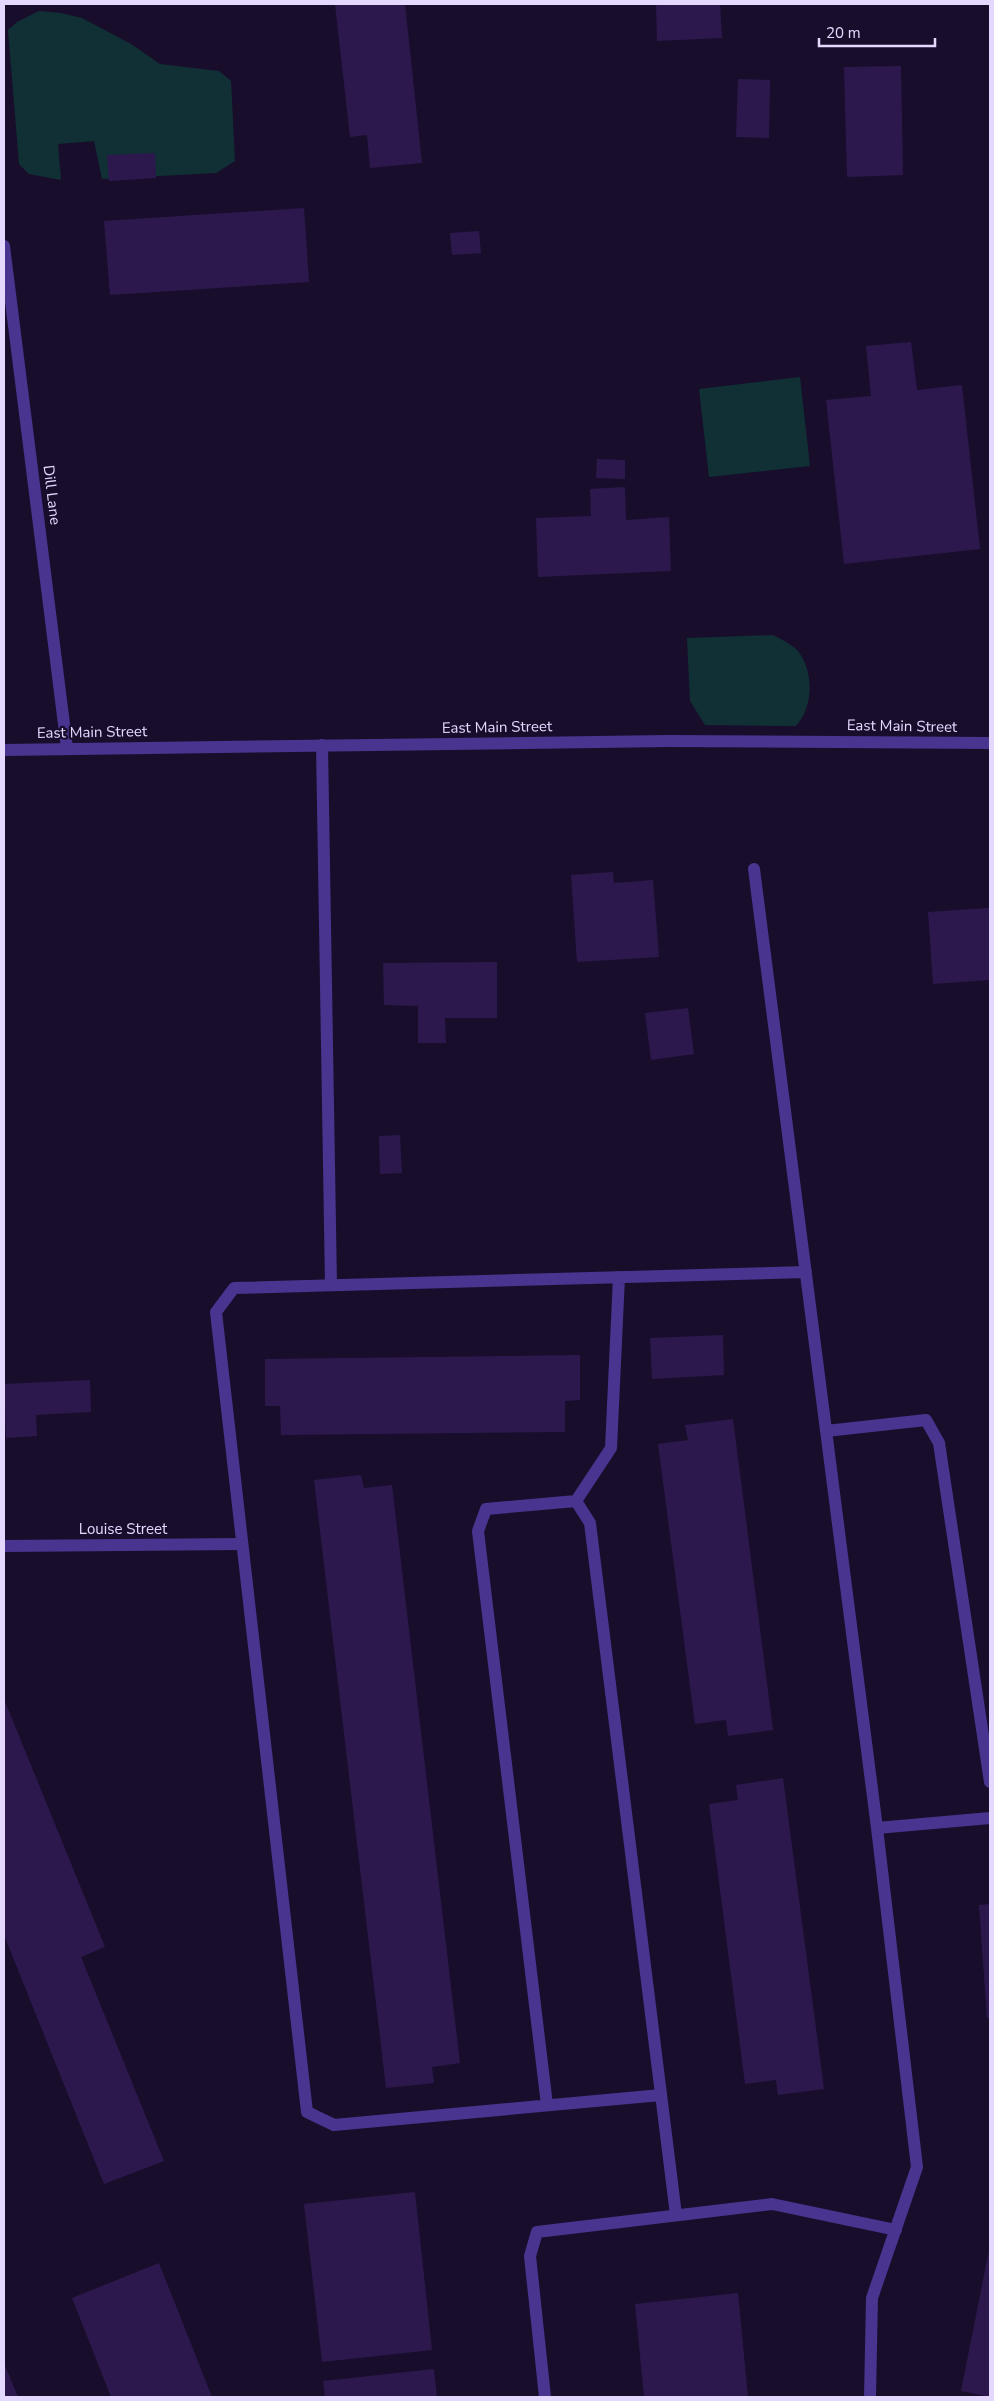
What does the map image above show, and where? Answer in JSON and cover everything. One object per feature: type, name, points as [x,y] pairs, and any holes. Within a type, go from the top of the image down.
[{"type":"street","name":"Dill Lane","points":[[4,246],[67,748]]},
{"type":"street","name":"East Main Street","points":[[4,750],[667,741],[990,743]]},
{"type":"street","points":[[322,745],[331,1286]]},
{"type":"street","points":[[754,869],[877,1828],[918,2167],[872,2298],[870,2397]]},
{"type":"street","points":[[662,2095],[334,2125],[307,2112],[216,1312],[234,1288],[806,1272]]},
{"type":"street","points":[[576,1501],[611,1448],[619,1277]]},
{"type":"street","points":[[826,1431],[926,1420],[939,1443],[990,1782]]},
{"type":"street","points":[[576,1501],[590,1523],[676,2215]]},
{"type":"street","points":[[547,2105],[478,1531],[486,1508],[576,1501]]},
{"type":"street","name":"Louise Street","points":[[4,1546],[242,1544]]},
{"type":"street","points":[[877,1828],[990,1818]]},
{"type":"street","points":[[544,2397],[530,2256],[537,2232],[772,2204],[896,2230]]},
{"type":"green space","points":[[39,11],[61,13],[82,18],[131,44],[160,64],[219,71],[231,81],[235,161],[216,173],[102,179],[94,141],[58,144],[61,180],[29,174],[19,164],[8,30],[17,22]]},
{"type":"green space","points":[[800,377],[810,466],[709,477],[699,389]]},
{"type":"green space","points":[[773,635],[797,650],[807,668],[810,688],[809,698],[802,718],[796,726],[705,725],[690,701],[687,638]]},
{"type":"building","points":[[335,4],[405,4],[422,163],[370,168],[367,135],[350,137]]},
{"type":"building","points":[[656,4],[720,4],[722,38],[657,41]]},
{"type":"building","points":[[901,66],[903,175],[847,177],[844,67]]},
{"type":"building","points":[[738,79],[770,80],[769,138],[736,137]]},
{"type":"building","points":[[155,153],[156,178],[109,181],[107,155]]},
{"type":"building","points":[[304,208],[309,282],[110,295],[104,221]]},
{"type":"building","points":[[479,231],[481,253],[452,255],[450,233]]},
{"type":"building","points":[[911,342],[917,390],[962,385],[980,549],[844,564],[826,400],[871,396],[866,346]]},
{"type":"building","points":[[597,459],[625,460],[625,479],[596,478]]},
{"type":"building","points":[[625,487],[626,520],[669,517],[671,571],[538,577],[536,518],[591,516],[590,489]]},
{"type":"building","points":[[613,872],[614,883],[653,880],[659,957],[577,962],[571,875]]},
{"type":"building","points":[[989,908],[990,980],[933,984],[928,912]]},
{"type":"building","points":[[497,962],[497,1018],[445,1018],[446,1043],[418,1043],[418,1006],[384,1005],[383,963]]},
{"type":"building","points":[[688,1008],[694,1054],[651,1060],[645,1013]]},
{"type":"building","points":[[400,1135],[402,1173],[380,1174],[379,1136]]},
{"type":"building","points":[[723,1335],[724,1375],[652,1379],[650,1338]]},
{"type":"building","points":[[580,1355],[580,1400],[565,1401],[565,1432],[281,1435],[280,1406],[265,1406],[265,1359]]},
{"type":"building","points":[[90,1380],[91,1412],[36,1415],[37,1436],[6,1438],[4,1384]]},
{"type":"building","points":[[733,1419],[773,1730],[728,1736],[726,1720],[695,1724],[658,1444],[688,1440],[685,1425]]},
{"type":"building","points":[[361,1475],[364,1488],[392,1485],[460,2063],[432,2067],[434,2083],[386,2088],[314,1480]]},
{"type":"building","points":[[4,1699],[105,1947],[81,1957],[164,2161],[104,2184],[4,1935]]},
{"type":"building","points":[[783,1778],[824,2089],[778,2095],[776,2080],[745,2084],[709,1804],[738,1800],[736,1785]]},
{"type":"building","points":[[990,1904],[990,2018],[987,2018],[979,1905]]},
{"type":"building","points":[[415,2192],[432,2350],[322,2362],[304,2204]]},
{"type":"building","points":[[990,2250],[990,2397],[961,2391]]},
{"type":"building","points":[[159,2263],[212,2397],[111,2397],[72,2298]]},
{"type":"building","points":[[738,2293],[748,2397],[644,2397],[635,2304]]},
{"type":"building","points":[[4,2363],[18,2397],[4,2397]]},
{"type":"building","points":[[434,2369],[437,2397],[325,2397],[323,2381]]}]
